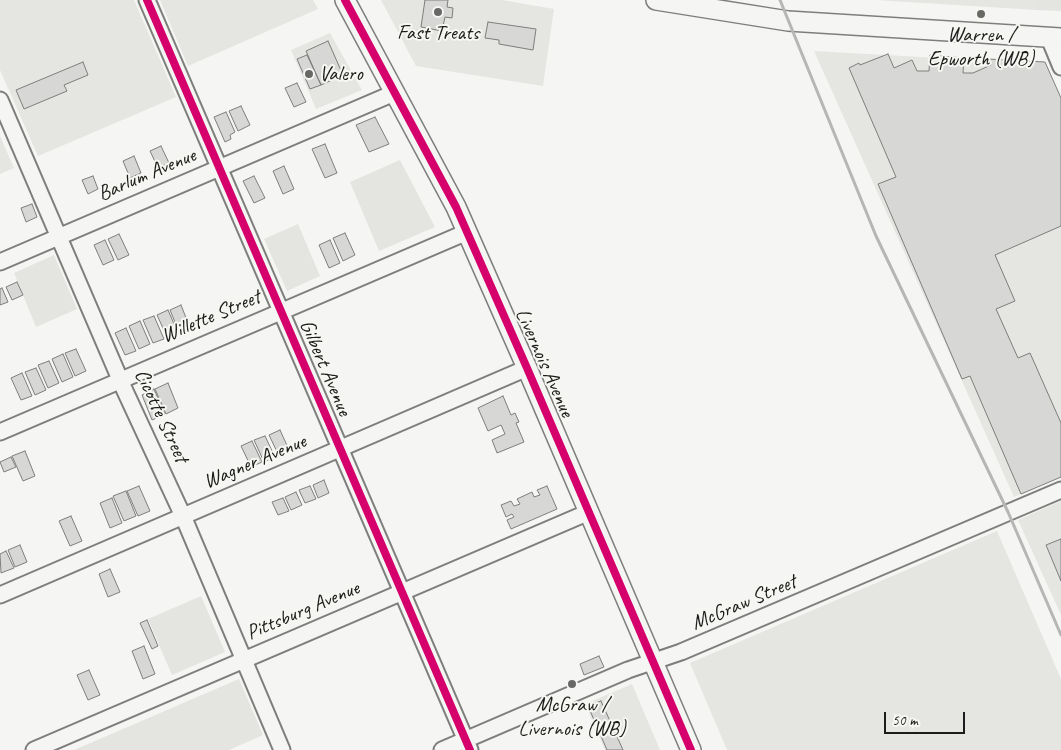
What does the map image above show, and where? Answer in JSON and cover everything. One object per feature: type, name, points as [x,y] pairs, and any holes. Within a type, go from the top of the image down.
[{"type":"main road","name":"Livernois Avenue","points":[[345,0],[456,207],[692,750]]},
{"type":"main road","points":[[656,0],[788,21],[1055,38]]},
{"type":"street","name":"Gilbert Avenue","points":[[147,0],[467,745]]},
{"type":"street","points":[[1055,38],[1061,67]]},
{"type":"street","name":"Barlum Avenue","points":[[0,262],[394,94]]},
{"type":"street","name":"Cicotte Street","points":[[0,100],[120,380],[183,516],[282,750]]},
{"type":"street","name":"Willette Street","points":[[0,432],[281,310],[467,232]]},
{"type":"street","name":"Wagner Avenue","points":[[0,595],[527,368]]},
{"type":"street","name":"McGraw Street","points":[[442,750],[467,745],[628,670],[681,652],[816,596],[1061,490]]},
{"type":"street","name":"Pittsburg Avenue","points":[[34,750],[589,512]]},
{"type":"shaded area","points":[[0,0],[134,0],[176,97],[38,156],[0,70]]},
{"type":"shaded area","points":[[160,0],[313,0],[318,9],[188,66]]},
{"type":"shaded area","points":[[381,0],[502,0],[554,9],[543,86],[416,66]]},
{"type":"shaded area","points":[[875,0],[1032,0],[1037,10]]},
{"type":"shaded area","points":[[1032,0],[1061,0],[1061,11],[1037,10]]},
{"type":"shaded area","points":[[330,33],[362,90],[316,109],[291,50]]},
{"type":"shaded area","points":[[814,51],[1046,64],[1061,98],[1061,476],[1014,497]]},
{"type":"shaded area","points":[[0,136],[14,168],[0,174]]},
{"type":"shaded area","points":[[400,160],[435,227],[379,251],[350,182]]},
{"type":"shaded area","points":[[298,224],[320,276],[287,291],[264,239]]},
{"type":"shaded area","points":[[54,255],[77,309],[36,327],[14,273]]},
{"type":"shaded area","points":[[1061,501],[1061,615],[1018,520]]},
{"type":"shaded area","points":[[997,531],[1061,679],[1061,750],[727,750],[690,663]]},
{"type":"shaded area","points":[[201,596],[225,652],[172,675],[148,619]]},
{"type":"shaded area","points":[[239,679],[263,735],[229,750],[74,750]]},
{"type":"shaded area","points":[[632,684],[660,750],[605,750],[585,704]]},
{"type":"building","name":"Fast Treats","points":[[425,0],[448,0],[447,7],[453,8],[452,18],[445,17],[442,31],[421,27]]},
{"type":"building","points":[[488,22],[536,29],[533,50],[499,44],[499,40],[485,38]]},
{"type":"building","points":[[328,41],[343,75],[321,85],[306,51]]},
{"type":"building","points":[[888,54],[894,68],[912,60],[917,71],[929,71],[930,55],[964,58],[963,73],[973,73],[991,65],[988,59],[1045,62],[1061,98],[1061,226],[995,255],[1015,301],[996,309],[1018,358],[1030,353],[1061,423],[1061,477],[1021,494],[970,376],[962,379],[878,184],[896,177],[849,68]]},
{"type":"building","points":[[307,55],[321,85],[310,89],[297,59]]},
{"type":"building","points":[[83,62],[88,75],[64,85],[67,91],[24,109],[16,90]]},
{"type":"building","points":[[297,83],[306,102],[294,107],[285,88]]},
{"type":"building","points":[[241,106],[250,125],[238,131],[229,111]]},
{"type":"building","points":[[226,112],[235,132],[230,135],[231,139],[225,142],[214,117]]},
{"type":"building","points":[[375,117],[389,144],[369,152],[356,125]]},
{"type":"building","points":[[325,144],[337,173],[325,178],[312,149]]},
{"type":"building","points":[[161,146],[169,163],[158,168],[150,151]]},
{"type":"building","points":[[134,156],[141,173],[130,178],[123,161]]},
{"type":"building","points":[[284,166],[294,189],[283,194],[273,171]]},
{"type":"building","points":[[93,176],[98,189],[88,194],[82,180]]},
{"type":"building","points":[[254,176],[265,198],[254,203],[243,181]]},
{"type":"building","points":[[32,204],[37,217],[26,222],[21,208]]},
{"type":"building","points":[[345,233],[355,255],[343,261],[333,238]]},
{"type":"building","points":[[119,234],[129,255],[118,260],[108,239]]},
{"type":"building","points":[[105,240],[114,260],[103,265],[94,245]]},
{"type":"building","points":[[330,240],[340,263],[329,268],[319,245]]},
{"type":"building","points":[[17,282],[23,295],[12,300],[6,287]]},
{"type":"building","points":[[2,288],[8,302],[0,305],[0,289]]},
{"type":"building","points":[[181,305],[190,328],[179,332],[170,310]]},
{"type":"building","points":[[168,310],[178,333],[167,337],[157,315]]},
{"type":"building","points":[[154,316],[164,339],[153,343],[143,320]]},
{"type":"building","points":[[140,321],[150,344],[139,349],[129,326]]},
{"type":"building","points":[[126,328],[136,351],[125,355],[115,333]]},
{"type":"building","points":[[76,349],[86,371],[75,376],[65,353]]},
{"type":"building","points":[[63,354],[73,377],[62,382],[52,359]]},
{"type":"building","points":[[49,361],[59,383],[48,388],[38,365]]},
{"type":"building","points":[[36,368],[46,390],[35,395],[25,372]]},
{"type":"building","points":[[22,373],[32,396],[21,400],[11,378]]},
{"type":"building","points":[[168,383],[178,408],[166,414],[155,389]]},
{"type":"building","points":[[154,389],[165,414],[152,420],[142,395]]},
{"type":"building","points":[[503,396],[511,415],[515,413],[519,422],[516,423],[524,442],[497,453],[492,440],[505,434],[501,425],[488,431],[478,408]]},
{"type":"building","points":[[280,430],[290,452],[279,456],[269,435]]},
{"type":"building","points":[[265,436],[275,457],[264,462],[254,440]]},
{"type":"building","points":[[252,441],[262,462],[251,467],[241,446]]},
{"type":"building","points":[[25,451],[35,476],[23,481],[12,456]]},
{"type":"building","points":[[11,457],[16,467],[4,472],[0,462]]},
{"type":"building","points":[[324,480],[329,493],[318,498],[313,485]]},
{"type":"building","points":[[139,486],[150,511],[138,516],[127,491]]},
{"type":"building","points":[[310,486],[316,499],[305,503],[299,490]]},
{"type":"building","points":[[547,486],[557,509],[511,529],[507,520],[514,517],[512,514],[506,517],[501,505],[511,501],[514,506],[520,504],[517,499],[532,492],[534,497],[540,495],[537,490]]},
{"type":"building","points":[[126,491],[136,516],[124,521],[113,496]]},
{"type":"building","points":[[296,492],[302,505],[291,510],[285,497]]},
{"type":"building","points":[[112,498],[122,523],[110,528],[100,503]]},
{"type":"building","points":[[283,498],[289,511],[278,515],[272,502]]},
{"type":"building","points":[[71,516],[82,541],[70,546],[59,521]]},
{"type":"building","points":[[1061,539],[1061,581],[1046,545]]},
{"type":"building","points":[[20,545],[27,562],[15,567],[8,550]]},
{"type":"building","points":[[6,551],[14,568],[1,573],[0,554]]},
{"type":"building","points":[[110,569],[120,592],[108,597],[99,574]]},
{"type":"building","points":[[147,620],[158,646],[152,649],[140,623]]},
{"type":"building","points":[[144,646],[155,674],[143,679],[132,651]]},
{"type":"building","points":[[599,656],[604,667],[584,675],[580,664]]},
{"type":"building","points":[[89,670],[100,695],[88,700],[77,675]]},
{"type":"building","points":[[601,701],[623,750],[607,750],[588,706]]},
{"type":"railway","points":[[780,0],[876,236],[1008,512],[1061,635]]},
{"type":"cycle path","points":[[147,0],[470,750]]},
{"type":"cycle path","points":[[345,0],[456,207],[691,750]]},
{"type":"place","name":"Fast Treats","points":[[438,12]]},
{"type":"place","name":"Warren / Epworth (WB)","points":[[981,14]]},
{"type":"place","name":"Valero","points":[[309,74]]},
{"type":"place","name":"McGraw / Livernois (WB)","points":[[572,684]]}]
